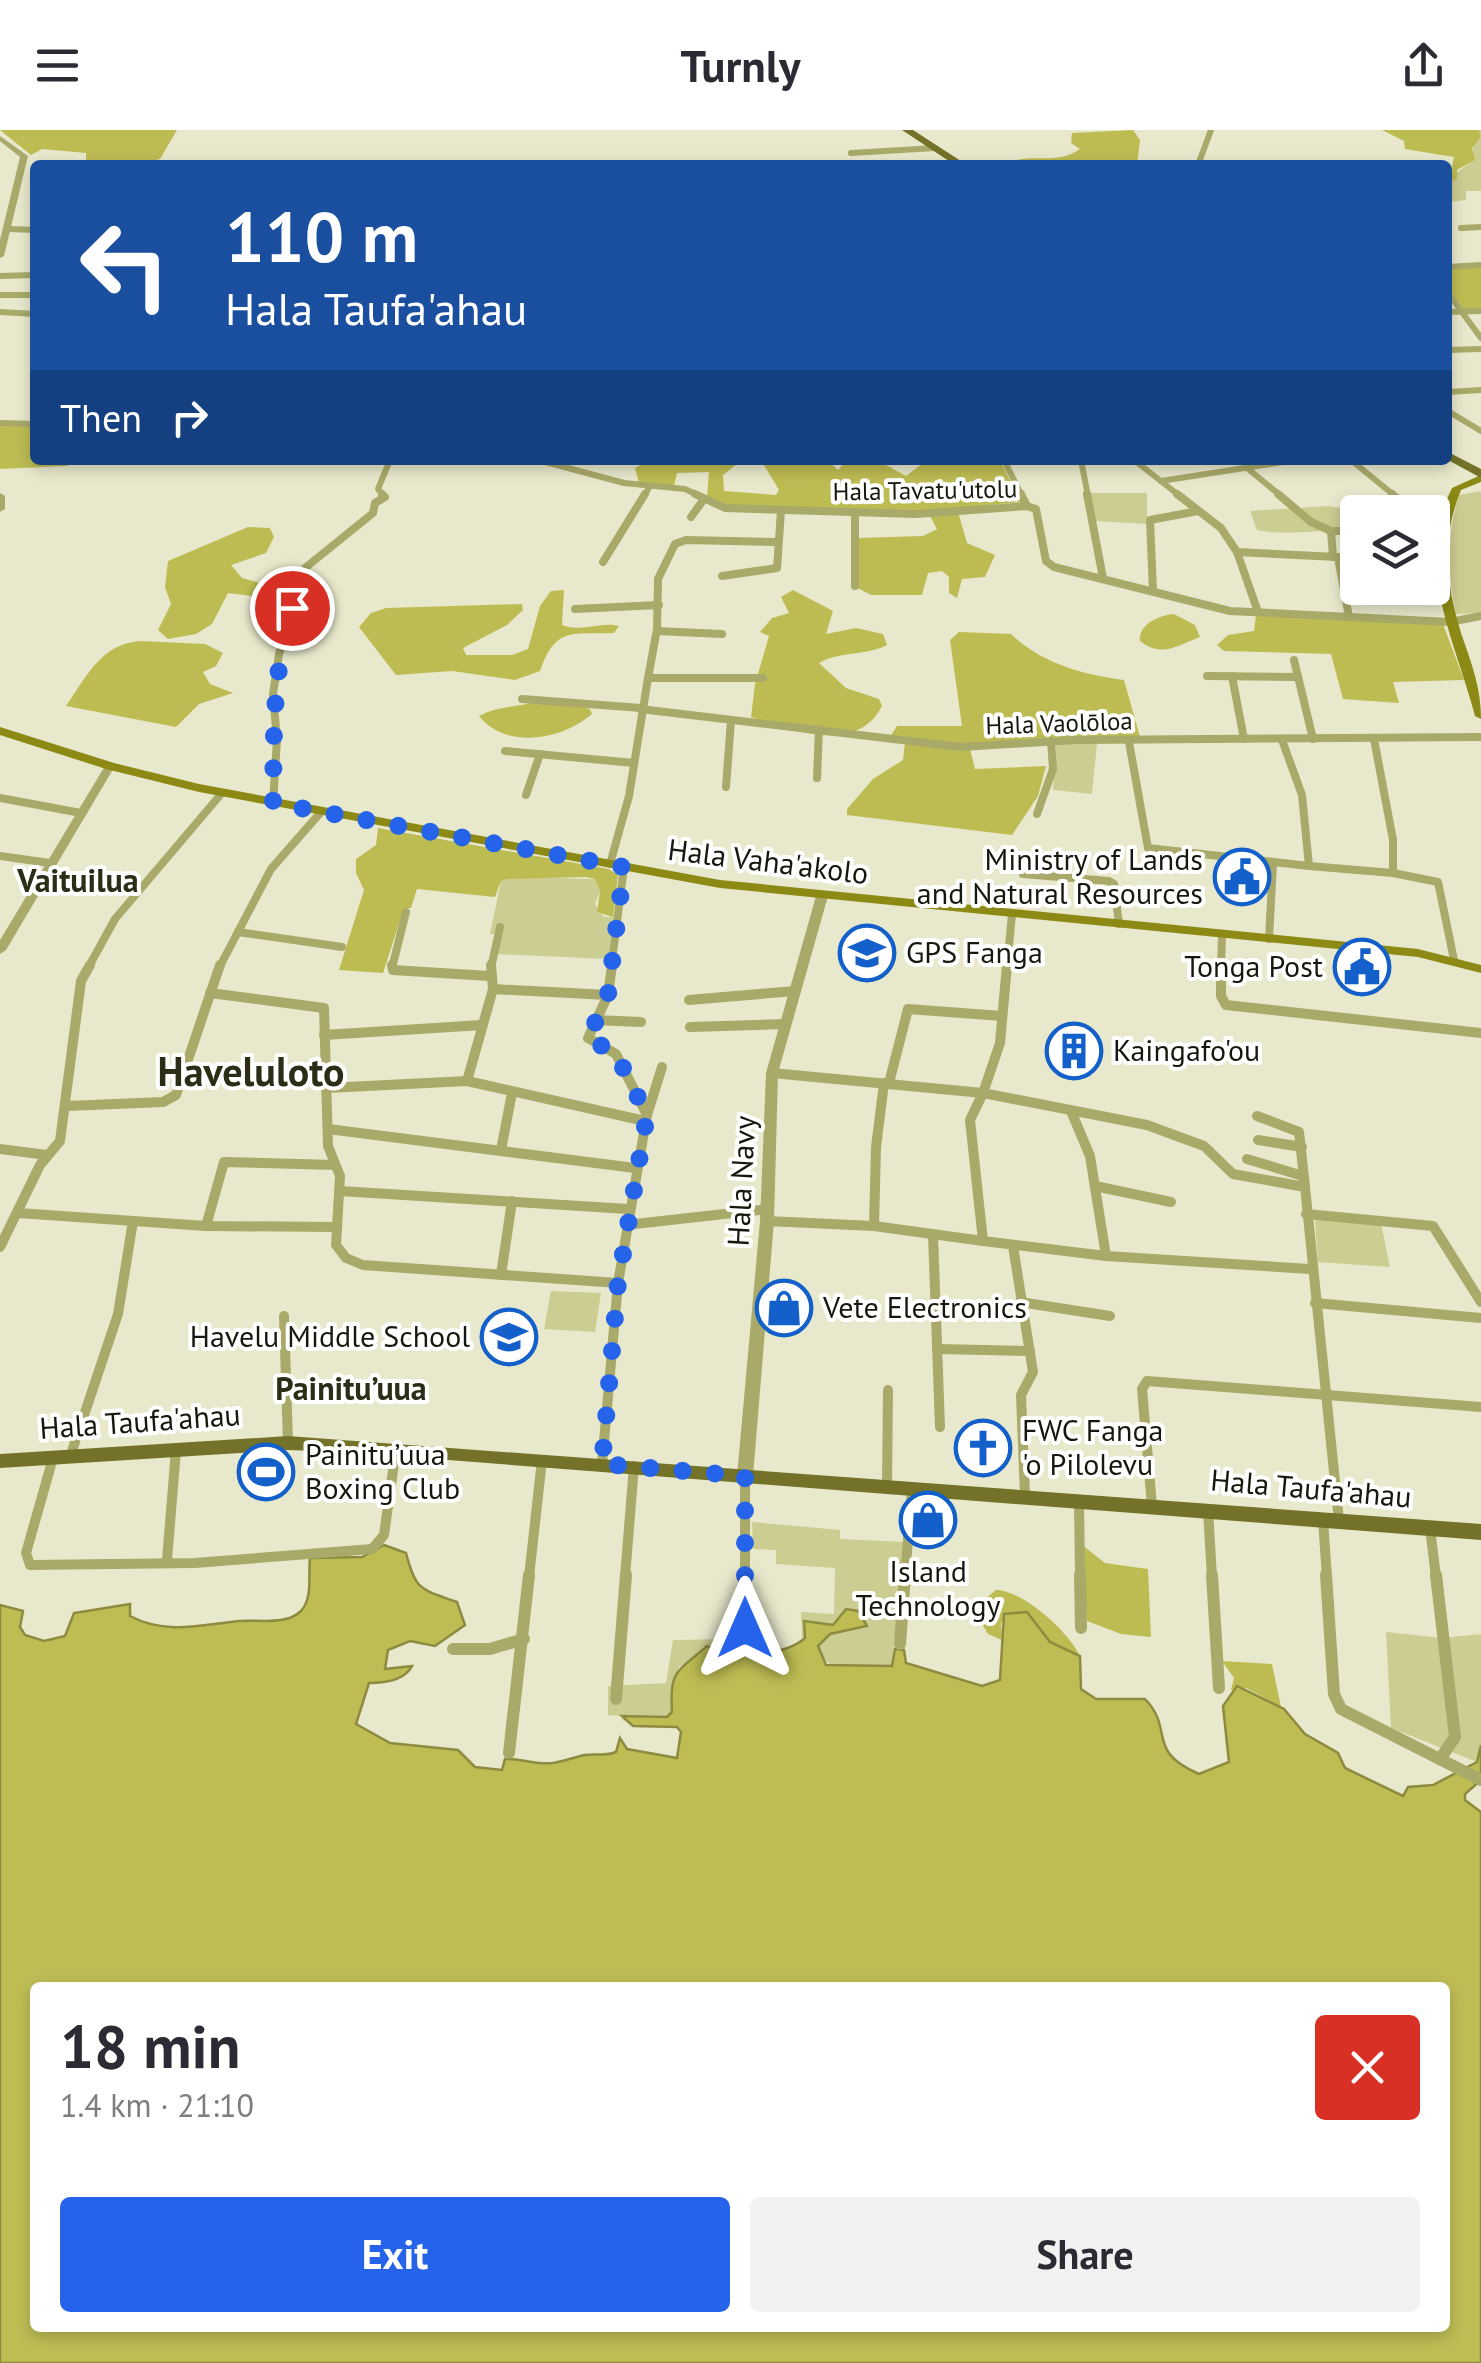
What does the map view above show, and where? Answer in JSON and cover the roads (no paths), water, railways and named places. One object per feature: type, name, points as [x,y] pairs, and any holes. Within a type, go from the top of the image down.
[{"type":"main road","points":[[907,130],[954,160]]},
{"type":"main road","points":[[1452,458],[1481,476]]},
{"type":"main road","points":[[1450,501],[1456,488],[1481,476]]},
{"type":"main road","points":[[1447,605],[1450,622],[1477,683],[1481,716]]},
{"type":"main road","name":"Hala Vaha'akolo","points":[[0,731],[110,766],[222,792],[617,866],[822,896],[1454,960],[1481,969]]},
{"type":"main road","name":"Hala Taufa'ahau","points":[[0,1462],[288,1443],[1481,1532]]},
{"type":"street","points":[[1200,160],[1211,130]]},
{"type":"street","points":[[0,256],[24,156],[3,143]]},
{"type":"street","points":[[851,153],[935,148]]},
{"type":"street","points":[[1461,228],[1481,227]]},
{"type":"street","points":[[9,229],[30,230]]},
{"type":"street","points":[[1452,266],[1481,265]]},
{"type":"street","points":[[0,276],[30,276]]},
{"type":"street","points":[[0,295],[30,295]]},
{"type":"street","points":[[1452,299],[1481,338]]},
{"type":"street","points":[[1452,312],[1481,311]]},
{"type":"street","points":[[0,312],[30,314]]},
{"type":"street","points":[[1452,350],[1481,349]]},
{"type":"street","points":[[1452,392],[1481,390]]},
{"type":"street","points":[[1452,414],[1481,431]]},
{"type":"street","points":[[0,423],[30,424]]},
{"type":"street","points":[[273,803],[277,740],[273,694],[279,654],[305,568],[374,513],[375,503],[385,497],[378,489],[388,465]]},
{"type":"street","name":"Hala Tavatu'utolu","points":[[560,465],[685,490],[718,507],[855,514],[1027,506],[1036,509],[1046,561],[1230,610],[1450,622],[1481,616]]},
{"type":"street","points":[[1006,465],[1027,506]]},
{"type":"street","points":[[1082,465],[1103,578]]},
{"type":"street","points":[[1140,465],[1221,528],[1236,552],[1258,612]]},
{"type":"street","points":[[1161,481],[1265,465]]},
{"type":"street","points":[[1357,465],[1393,495]]},
{"type":"street","points":[[1247,468],[1311,522],[1340,531]]},
{"type":"street","points":[[603,562],[650,486]]},
{"type":"street","points":[[0,496],[0,510]]},
{"type":"street","points":[[691,517],[704,499]]},
{"type":"street","points":[[1152,590],[1150,520],[1198,510]]},
{"type":"street","points":[[722,576],[770,572],[776,568],[781,511]]},
{"type":"street","points":[[854,586],[855,514]]},
{"type":"street","points":[[1330,531],[1349,617]]},
{"type":"street","points":[[646,1118],[616,1054],[588,1038],[608,995],[617,866],[640,708],[657,631],[658,580],[679,541],[778,542]]},
{"type":"street","points":[[1236,552],[1340,557]]},
{"type":"street","points":[[574,609],[659,606]]},
{"type":"street","points":[[657,631],[722,634]]},
{"type":"street","points":[[1294,660],[1313,738]]},
{"type":"street","points":[[1207,676],[1298,677]]},
{"type":"street","points":[[1232,676],[1244,740]]},
{"type":"street","points":[[648,678],[763,678]]},
{"type":"street","name":"Hala Vaolōloa","points":[[522,699],[640,708],[961,747],[1051,741],[1481,737]]},
{"type":"street","points":[[726,786],[731,720]]},
{"type":"street","points":[[818,778],[819,730]]},
{"type":"street","points":[[1374,739],[1393,840],[1394,873]]},
{"type":"street","points":[[1282,740],[1302,796],[1309,866]]},
{"type":"street","points":[[1038,814],[1052,768],[1051,741]]},
{"type":"street","points":[[1129,742],[1148,848],[1273,864],[1394,873],[1438,882],[1454,960]]},
{"type":"street","points":[[505,751],[634,763]]},
{"type":"street","points":[[526,795],[540,754]]},
{"type":"street","points":[[0,950],[110,766]]},
{"type":"street","points":[[0,1247],[47,1155],[60,1142],[78,991],[100,940],[222,792]]},
{"type":"street","points":[[0,798],[81,812]]},
{"type":"street","points":[[66,1106],[171,1100],[210,994],[238,932],[270,872],[321,812]]},
{"type":"street","points":[[0,866],[4,856],[50,864]]},
{"type":"street","points":[[1269,940],[1273,864]]},
{"type":"street","points":[[1023,874],[1109,880],[1114,884],[1119,924]]},
{"type":"street","name":"Hala Navy","points":[[745,1476],[768,1215],[772,1073],[822,896]]},
{"type":"street","points":[[406,912],[390,964],[394,970],[488,976]]},
{"type":"street","points":[[983,1241],[970,1120],[996,1062],[1012,914]]},
{"type":"street","points":[[468,1081],[492,989],[488,976],[500,927]]},
{"type":"street","points":[[238,932],[342,947]]},
{"type":"street","points":[[1222,934],[1221,996],[1226,1005],[1481,1033]]},
{"type":"street","points":[[492,989],[608,995]]},
{"type":"street","points":[[689,1000],[795,990]]},
{"type":"street","points":[[210,994],[320,1004],[324,1008],[329,1153],[340,1190],[336,1228],[340,1252],[363,1265],[618,1283]]},
{"type":"street","points":[[874,1226],[876,1146],[887,1083],[908,1009],[1002,1016]]},
{"type":"street","points":[[595,1020],[641,1022]]},
{"type":"street","points":[[690,1027],[785,1024]]},
{"type":"street","points":[[324,1034],[482,1026]]},
{"type":"street","points":[[602,1464],[628,1210],[646,1118],[662,1068]]},
{"type":"street","points":[[256,1074],[326,1072]]},
{"type":"street","points":[[772,1073],[983,1093],[1147,1125],[1204,1146],[1233,1174],[1304,1181]]},
{"type":"street","points":[[326,1088],[468,1081],[646,1118]]},
{"type":"street","points":[[501,1150],[512,1093]]},
{"type":"street","points":[[1071,1111],[1090,1156],[1106,1256]]},
{"type":"street","points":[[1258,1116],[1296,1129],[1302,1146],[1310,1268],[1326,1398],[1334,1694],[1341,1709],[1480,1780]]},
{"type":"street","points":[[328,1129],[635,1168]]},
{"type":"street","points":[[1258,1140],[1302,1146]]},
{"type":"street","points":[[0,1149],[47,1155]]},
{"type":"street","points":[[1247,1159],[1304,1181]]},
{"type":"street","points":[[206,1226],[224,1162],[324,1168],[335,1165]]},
{"type":"street","points":[[1095,1186],[1172,1202]]},
{"type":"street","points":[[340,1190],[628,1210]]},
{"type":"street","points":[[500,1275],[512,1201]]},
{"type":"street","points":[[18,1213],[206,1226],[336,1228]]},
{"type":"street","points":[[1306,1214],[1434,1226],[1481,1302]]},
{"type":"street","points":[[626,1225],[768,1215],[1106,1256],[1310,1268]]},
{"type":"street","points":[[133,1221],[118,1314],[26,1553],[30,1564],[168,1560],[195,1564],[372,1549],[384,1535],[396,1449]]},
{"type":"street","points":[[933,1235],[940,1426]]},
{"type":"street","points":[[1013,1246],[1034,1372],[1021,1395],[1025,1496]]},
{"type":"street","points":[[1020,1302],[1110,1316]]},
{"type":"street","points":[[1314,1303],[1481,1318]]},
{"type":"street","points":[[284,1316],[288,1443]]},
{"type":"street","points":[[937,1348],[1030,1352]]},
{"type":"street","points":[[1152,1506],[1142,1384],[1481,1407]]},
{"type":"street","points":[[887,1487],[888,1390]]},
{"type":"street","points":[[168,1560],[176,1450]]},
{"type":"street","points":[[509,1753],[542,1460]]},
{"type":"street","points":[[616,1700],[634,1466]]},
{"type":"street","points":[[745,1476],[745,1628]]},
{"type":"street","points":[[900,1644],[912,1490]]},
{"type":"street","points":[[1080,1501],[1080,1628]]},
{"type":"street","points":[[1208,1511],[1220,1688]]},
{"type":"street","points":[[1430,1528],[1455,1737],[1440,1759]]},
{"type":"street","points":[[453,1649],[490,1649],[524,1638]]},
{"type":"place","name":"Ministry of Lands and Natural Resources","points":[[1242,877]]},
{"type":"place","name":"GPS Fanga","points":[[867,953]]},
{"type":"place","name":"Tonga Post","points":[[1362,967]]},
{"type":"place","name":"Kaingafo'ou","points":[[1074,1051]]},
{"type":"place","name":"Vete Electronics","points":[[784,1308]]},
{"type":"place","name":"Havelu Middle School","points":[[509,1337]]},
{"type":"place","name":"FWC Fanga 'o Pilolevu","points":[[983,1448]]},
{"type":"place","name":"Painitu’uua Boxing Club","points":[[266,1472]]},
{"type":"place","name":"Island Technology","points":[[928,1520]]},
{"type":"district","name":"Vaituilua","points":[[78,881]]},
{"type":"district","name":"Haveluloto","points":[[251,1072]]},
{"type":"district","name":"Painitu’uua","points":[[351,1389]]}]
